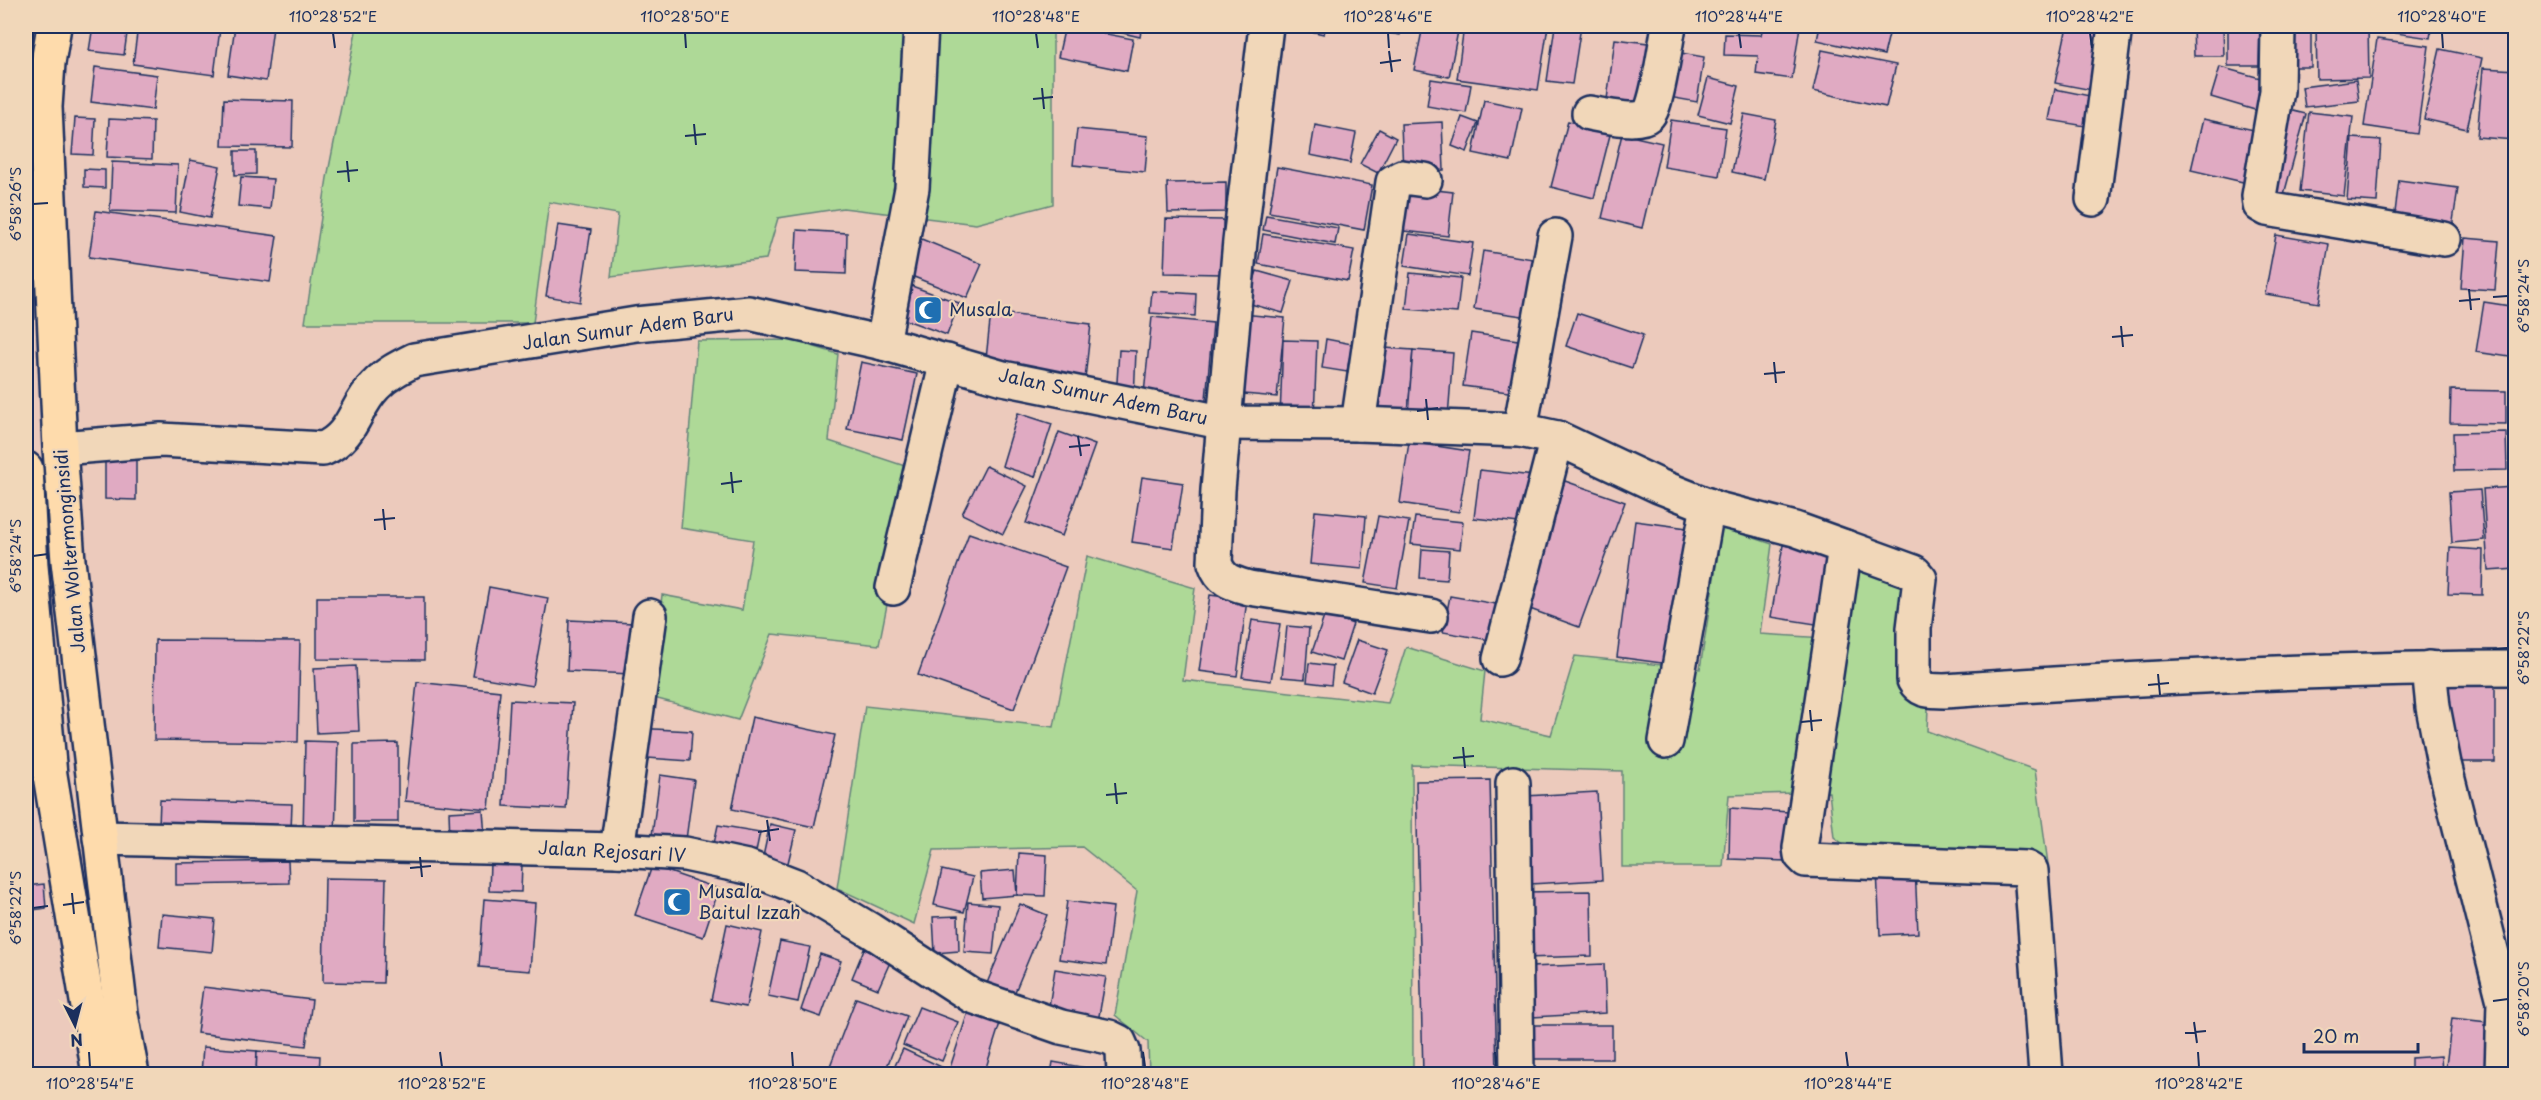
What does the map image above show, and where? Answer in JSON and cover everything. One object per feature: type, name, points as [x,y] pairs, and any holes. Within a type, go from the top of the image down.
[{"type":"main road","name":"Jalan Woltermonginsidi","points":[[54,26],[48,63],[35,106],[68,561],[121,1014],[132,1074]]},
{"type":"main road","name":"Jalan Woltermonginsidi","points":[[26,469],[28,566],[50,775],[99,1074]]},
{"type":"street","points":[[883,343],[912,188],[921,26]]},
{"type":"street","name":"Jalan Sumur Adem Baru","points":[[1226,423],[1240,241],[1266,26]]},
{"type":"street","points":[[1588,113],[1614,118],[1646,117],[1650,113],[1655,100],[1669,26]]},
{"type":"street","points":[[2093,198],[2115,26]]},
{"type":"street","points":[[2278,26],[2277,91],[2259,196],[2260,205],[2267,209],[2444,239]]},
{"type":"street","points":[[1358,424],[1393,182],[1402,177],[1425,180]]},
{"type":"street","points":[[1520,430],[1555,236]]},
{"type":"street","name":"Jalan Sumur Adem Baru","points":[[60,448],[161,440],[323,449],[337,443],[351,426],[374,387],[390,372],[414,360],[636,324],[749,312],[883,343],[1003,378],[1226,423],[1358,424],[1520,430],[1557,438],[1659,486],[1708,505],[1795,529],[1914,572],[1920,579],[1914,628],[1914,680],[1918,687],[1924,690],[1945,691],[2154,677],[2429,668]]},
{"type":"street","points":[[893,588],[947,361]]},
{"type":"street","points":[[1226,423],[1215,547],[1215,563],[1218,573],[1228,582],[1249,588],[1431,616]]},
{"type":"street","points":[[1500,659],[1557,438]]},
{"type":"street","points":[[1666,741],[1708,505]]},
{"type":"street","points":[[1845,548],[1800,848],[1801,855],[1806,860],[2026,868],[2031,871],[2046,1074]]},
{"type":"street","points":[[28,566],[68,561]]},
{"type":"street","points":[[616,850],[650,616]]},
{"type":"street","points":[[2502,1074],[2504,1000],[2444,764],[2433,707],[2429,668],[2516,668]]},
{"type":"street","points":[[1513,783],[1516,1074]]},
{"type":"street","name":"Jalan Rejosari IV","points":[[100,838],[616,850],[685,854],[747,867],[795,886],[870,930],[972,996],[1061,1027],[1109,1037],[1119,1042],[1123,1051],[1124,1074]]},
{"type":"green space","points":[[357,26],[1053,26],[1053,204],[976,224],[843,208],[778,218],[766,259],[611,277],[618,214],[549,202],[533,323],[305,323],[327,178]]},
{"type":"green space","points":[[792,340],[838,354],[829,441],[914,469],[879,645],[772,634],[738,720],[650,697],[662,595],[742,610],[753,540],[681,528],[697,341]]},
{"type":"green space","points":[[1722,527],[1772,544],[1760,634],[1842,639],[1861,557],[1933,595],[1927,731],[2035,770],[2049,871],[1873,866],[1834,837],[1829,792],[1729,795],[1723,867],[1622,867],[1622,771],[1412,765],[1413,1074],[1149,1074],[1148,1042],[1115,1015],[1137,891],[1082,847],[934,850],[914,924],[837,888],[865,706],[1054,727],[1087,556],[1195,588],[1183,680],[1388,703],[1406,647],[1485,671],[1480,719],[1551,735],[1575,656],[1700,669]]},
{"type":"building","points":[[93,26],[128,26],[124,55],[89,51]]},
{"type":"building","points":[[138,26],[191,26],[220,29],[214,75],[133,64]]},
{"type":"building","points":[[235,26],[273,27],[266,81],[228,75]]},
{"type":"building","points":[[1065,26],[1133,39],[1127,71],[1058,57]]},
{"type":"building","points":[[1093,26],[1142,26],[1140,37]]},
{"type":"building","points":[[1288,26],[1326,26],[1324,34]]},
{"type":"building","points":[[1347,26],[1402,26],[1400,35]]},
{"type":"building","points":[[1423,26],[1459,26],[1449,77],[1414,70]]},
{"type":"building","points":[[1464,26],[1548,26],[1538,90],[1457,79]]},
{"type":"building","points":[[1555,26],[1581,26],[1572,84],[1547,81]]},
{"type":"building","points":[[1763,26],[1800,26],[1792,79],[1756,74],[1758,56],[1724,55],[1725,34],[1761,35]]},
{"type":"building","points":[[1820,26],[1891,26],[1884,55],[1817,40]]},
{"type":"building","points":[[2067,26],[2105,26],[2092,90],[2055,83]]},
{"type":"building","points":[[2193,26],[2223,26],[2224,56],[2194,56]]},
{"type":"building","points":[[2228,26],[2260,26],[2259,66],[2228,66]]},
{"type":"building","points":[[2281,26],[2311,26],[2311,67],[2281,67]]},
{"type":"building","points":[[2316,26],[2368,26],[2369,78],[2317,79]]},
{"type":"building","points":[[2376,26],[2432,26],[2430,38],[2375,30]]},
{"type":"building","points":[[1615,39],[1656,44],[1646,113],[1606,107]]},
{"type":"building","points":[[2377,39],[2429,46],[2417,134],[2364,126]]},
{"type":"building","points":[[2440,49],[2482,58],[2467,129],[2424,119]]},
{"type":"building","points":[[1822,50],[1896,65],[1886,107],[1813,91]]},
{"type":"building","points":[[1670,51],[1704,57],[1697,102],[1663,96]]},
{"type":"building","points":[[95,67],[157,75],[153,110],[91,102]]},
{"type":"building","points":[[2220,67],[2275,82],[2265,113],[2211,97]]},
{"type":"building","points":[[2483,68],[2516,70],[2514,140],[2477,137]]},
{"type":"building","points":[[1708,78],[1739,86],[1730,123],[1698,115]]},
{"type":"building","points":[[1431,79],[1471,85],[1466,113],[1427,106]]},
{"type":"building","points":[[2356,80],[2359,101],[2305,107],[2302,87]]},
{"type":"building","points":[[2055,89],[2090,96],[2085,126],[2049,120]]},
{"type":"building","points":[[224,99],[293,101],[292,147],[222,146]]},
{"type":"building","points":[[1484,100],[1522,108],[1511,161],[1473,153]]},
{"type":"building","points":[[2289,110],[2306,114],[2280,209],[2264,204]]},
{"type":"building","points":[[2309,112],[2353,117],[2344,196],[2300,191]]},
{"type":"building","points":[[1744,114],[1776,120],[1764,179],[1732,172]]},
{"type":"building","points":[[1462,117],[1478,123],[1467,152],[1452,146]]},
{"type":"building","points":[[75,118],[95,119],[93,155],[72,154]]},
{"type":"building","points":[[109,119],[153,121],[152,159],[107,157]]},
{"type":"building","points":[[2203,119],[2268,133],[2256,185],[2191,170]]},
{"type":"building","points":[[1671,120],[1726,128],[1719,176],[1664,167]]},
{"type":"building","points":[[1568,121],[1611,131],[1594,198],[1551,187]]},
{"type":"building","points":[[1442,122],[1444,170],[1403,172],[1401,124]]},
{"type":"building","points":[[1315,125],[1356,133],[1350,163],[1310,155]]},
{"type":"building","points":[[1077,129],[1148,136],[1145,172],[1073,165]]},
{"type":"building","points":[[1379,129],[1396,138],[1378,173],[1360,164]]},
{"type":"building","points":[[1622,134],[1662,143],[1642,228],[1602,218]]},
{"type":"building","points":[[2352,138],[2381,140],[2377,202],[2347,200]]},
{"type":"building","points":[[235,151],[256,151],[256,174],[235,175]]},
{"type":"building","points":[[190,160],[220,166],[210,218],[180,212]]},
{"type":"building","points":[[112,162],[178,165],[176,213],[110,211]]},
{"type":"building","points":[[1277,167],[1372,185],[1364,230],[1269,212]]},
{"type":"building","points":[[84,169],[105,170],[105,188],[84,187]]},
{"type":"building","points":[[241,177],[273,179],[270,209],[238,206]]},
{"type":"building","points":[[2399,180],[2458,188],[2452,228],[2394,221]]},
{"type":"building","points":[[1226,182],[1226,212],[1168,213],[1167,183]]},
{"type":"building","points":[[1400,186],[1453,192],[1448,236],[1395,230]]},
{"type":"building","points":[[96,211],[277,236],[270,282],[89,257]]},
{"type":"building","points":[[1266,215],[1338,228],[1335,244],[1263,230]]},
{"type":"building","points":[[1166,219],[1223,220],[1223,274],[1164,273]]},
{"type":"building","points":[[558,225],[591,230],[580,302],[546,296]]},
{"type":"building","points":[[797,230],[847,233],[846,274],[795,272]]},
{"type":"building","points":[[1263,234],[1354,250],[1348,281],[1258,264]]},
{"type":"building","points":[[1409,234],[1473,243],[1468,276],[1404,266]]},
{"type":"building","points":[[2276,235],[2329,244],[2319,303],[2265,294]]},
{"type":"building","points":[[919,238],[982,264],[967,298],[904,273]]},
{"type":"building","points":[[2465,238],[2499,241],[2495,290],[2461,288]]},
{"type":"building","points":[[1483,251],[1546,261],[1537,318],[1474,309]]},
{"type":"building","points":[[1257,271],[1293,281],[1283,313],[1247,303]]},
{"type":"building","points":[[1410,273],[1461,278],[1457,313],[1406,309]]},
{"type":"building","name":"Musala","points":[[909,285],[959,303],[947,335],[898,317]]},
{"type":"building","points":[[1152,291],[1196,294],[1195,316],[1150,313]]},
{"type":"building","points":[[2484,302],[2516,307],[2516,358],[2476,352]]},
{"type":"building","points":[[991,312],[1091,324],[1085,379],[985,368]]},
{"type":"building","points":[[1577,313],[1643,335],[1632,368],[1566,346]]},
{"type":"building","points":[[1242,314],[1285,318],[1277,397],[1233,393]]},
{"type":"building","points":[[1152,317],[1213,323],[1205,410],[1143,403]]},
{"type":"building","points":[[1471,333],[1531,342],[1523,394],[1463,386]]},
{"type":"building","points":[[1326,339],[1352,344],[1347,372],[1322,368]]},
{"type":"building","points":[[1283,340],[1317,341],[1314,418],[1280,417]]},
{"type":"building","points":[[1370,347],[1413,350],[1408,414],[1365,411]]},
{"type":"building","points":[[1119,350],[1136,351],[1134,399],[1116,398]]},
{"type":"building","points":[[1413,350],[1453,353],[1448,417],[1408,414]]},
{"type":"building","points":[[861,362],[917,374],[903,440],[847,429]]},
{"type":"building","points":[[2451,390],[2506,391],[2506,424],[2450,423]]},
{"type":"building","points":[[1018,413],[1052,424],[1035,477],[1002,466]]},
{"type":"building","points":[[1059,432],[1095,445],[1062,536],[1026,523]]},
{"type":"building","points":[[2506,432],[2507,470],[2454,471],[2453,433]]},
{"type":"building","points":[[1409,442],[1469,451],[1459,512],[1400,503]]},
{"type":"building","points":[[105,447],[136,447],[136,500],[105,499]]},
{"type":"building","points":[[986,466],[1027,486],[1003,534],[962,514]]},
{"type":"building","points":[[1480,470],[1534,476],[1528,524],[1474,518]]},
{"type":"building","points":[[1142,477],[1183,483],[1173,548],[1132,542]]},
{"type":"building","points":[[1565,481],[1625,502],[1579,627],[1519,605]]},
{"type":"building","points":[[2514,487],[2516,569],[2488,571],[2483,489]]},
{"type":"building","points":[[2480,490],[2484,540],[2452,543],[2449,492]]},
{"type":"building","points":[[1315,511],[1366,516],[1362,569],[1310,564]]},
{"type":"building","points":[[1378,516],[1409,521],[1397,588],[1365,583]]},
{"type":"building","points":[[1415,517],[1463,522],[1460,549],[1411,544]]},
{"type":"building","points":[[1635,521],[1687,528],[1669,664],[1617,657]]},
{"type":"building","points":[[969,533],[1066,567],[1014,709],[918,675]]},
{"type":"building","points":[[1783,545],[1840,554],[1828,626],[1771,617]]},
{"type":"building","points":[[2450,548],[2483,550],[2482,595],[2448,594]]},
{"type":"building","points":[[1422,549],[1449,551],[1447,580],[1420,578]]},
{"type":"building","points":[[489,587],[548,598],[532,686],[473,676]]},
{"type":"building","points":[[1210,595],[1247,600],[1237,676],[1199,671]]},
{"type":"building","points":[[1450,596],[1502,605],[1495,641],[1443,632]]},
{"type":"building","points":[[317,597],[424,597],[424,660],[317,659]]},
{"type":"building","points":[[1325,614],[1353,624],[1341,661],[1312,652]]},
{"type":"building","points":[[569,620],[633,623],[631,674],[567,671]]},
{"type":"building","points":[[1252,620],[1280,624],[1271,681],[1242,677]]},
{"type":"building","points":[[1287,626],[1309,628],[1305,679],[1282,677]]},
{"type":"building","points":[[155,640],[300,641],[298,742],[154,740]]},
{"type":"building","points":[[1357,640],[1388,650],[1372,693],[1342,682]]},
{"type":"building","points":[[1309,663],[1333,666],[1331,685],[1307,682]]},
{"type":"building","points":[[356,666],[359,731],[317,733],[314,668]]},
{"type":"building","points":[[417,682],[500,691],[489,809],[405,801]]},
{"type":"building","points":[[2495,682],[2495,762],[2448,762],[2447,683]]},
{"type":"building","points":[[510,700],[573,703],[566,809],[504,806]]},
{"type":"building","points":[[752,717],[835,735],[814,827],[732,809]]},
{"type":"building","points":[[635,728],[692,731],[690,761],[633,757]]},
{"type":"building","points":[[305,741],[338,742],[335,835],[303,835]]},
{"type":"building","points":[[398,743],[398,822],[354,822],[354,744]]},
{"type":"building","points":[[660,775],[694,780],[685,847],[651,843]]},
{"type":"building","points":[[1490,780],[1497,1074],[1423,1074],[1416,781]]},
{"type":"building","points":[[1597,792],[1602,880],[1530,884],[1525,796]]},
{"type":"building","points":[[160,800],[292,804],[291,830],[159,826]]},
{"type":"building","points":[[1730,808],[1788,812],[1788,861],[1729,859]]},
{"type":"building","points":[[483,810],[485,837],[450,839],[449,812]]},
{"type":"building","points":[[770,824],[796,830],[786,871],[761,866]]},
{"type":"building","points":[[718,825],[760,832],[754,861],[712,853]]},
{"type":"building","points":[[1019,853],[1047,855],[1045,896],[1017,895]]},
{"type":"building","points":[[288,861],[289,883],[176,885],[176,863]]},
{"type":"building","points":[[490,863],[522,864],[521,892],[489,891]]},
{"type":"building","name":"Musala Baitul Izzah","points":[[652,866],[719,889],[703,937],[635,915]]},
{"type":"building","points":[[1915,868],[1918,933],[1880,935],[1877,870]]},
{"type":"building","points":[[942,870],[973,877],[964,912],[934,905]]},
{"type":"building","points":[[1015,870],[1017,895],[982,898],[980,873]]},
{"type":"building","points":[[325,878],[386,879],[383,983],[323,982]]},
{"type":"building","points":[[44,884],[46,908],[26,911],[26,886]]},
{"type":"building","points":[[1591,891],[1592,956],[1524,958],[1523,892]]},
{"type":"building","points":[[484,899],[535,903],[530,971],[479,967]]},
{"type":"building","points":[[1067,901],[1113,907],[1106,965],[1059,959]]},
{"type":"building","points":[[968,902],[998,905],[993,954],[964,952]]},
{"type":"building","points":[[1020,904],[1047,915],[1012,999],[985,988]]},
{"type":"building","points":[[162,914],[215,919],[212,952],[159,947]]},
{"type":"building","points":[[958,916],[959,951],[935,953],[933,917]]},
{"type":"building","points":[[727,924],[762,932],[746,1007],[711,1000]]},
{"type":"building","points":[[780,941],[810,947],[798,1002],[768,996]]},
{"type":"building","points":[[864,949],[891,960],[878,989],[852,978]]},
{"type":"building","points":[[820,954],[841,961],[821,1017],[801,1010]]},
{"type":"building","points":[[1604,964],[1606,1013],[1532,1017],[1530,967]]},
{"type":"building","points":[[1055,969],[1106,977],[1097,1027],[1047,1019]]},
{"type":"building","points":[[203,987],[312,1000],[306,1046],[197,1033]]},
{"type":"building","points":[[856,998],[907,1016],[884,1074],[853,1074],[830,1066]]},
{"type":"building","points":[[919,1007],[958,1022],[942,1061],[903,1045]]},
{"type":"building","points":[[969,1009],[1001,1020],[984,1074],[948,1074]]},
{"type":"building","points":[[2452,1018],[2496,1023],[2490,1074],[2445,1074]]},
{"type":"building","points":[[1529,1025],[1612,1025],[1612,1059],[1530,1059]]},
{"type":"building","points":[[203,1047],[257,1051],[256,1074],[201,1074]]},
{"type":"building","points":[[903,1049],[948,1070],[946,1074],[891,1074]]},
{"type":"building","points":[[257,1051],[320,1056],[319,1074],[256,1074]]},
{"type":"building","points":[[2441,1056],[2442,1074],[2411,1074],[2411,1058]]},
{"type":"building","points":[[1053,1062],[1103,1071],[1102,1074],[1051,1074]]},
{"type":"building","points":[[26,1065],[36,1066],[35,1074],[26,1074]]},
{"type":"building","points":[[1616,1069],[1616,1074],[1531,1074],[1531,1073]]},
{"type":"place","name":"Musala","points":[[928,310]]},
{"type":"place","name":"Musala Baitul Izzah","points":[[677,902]]}]
